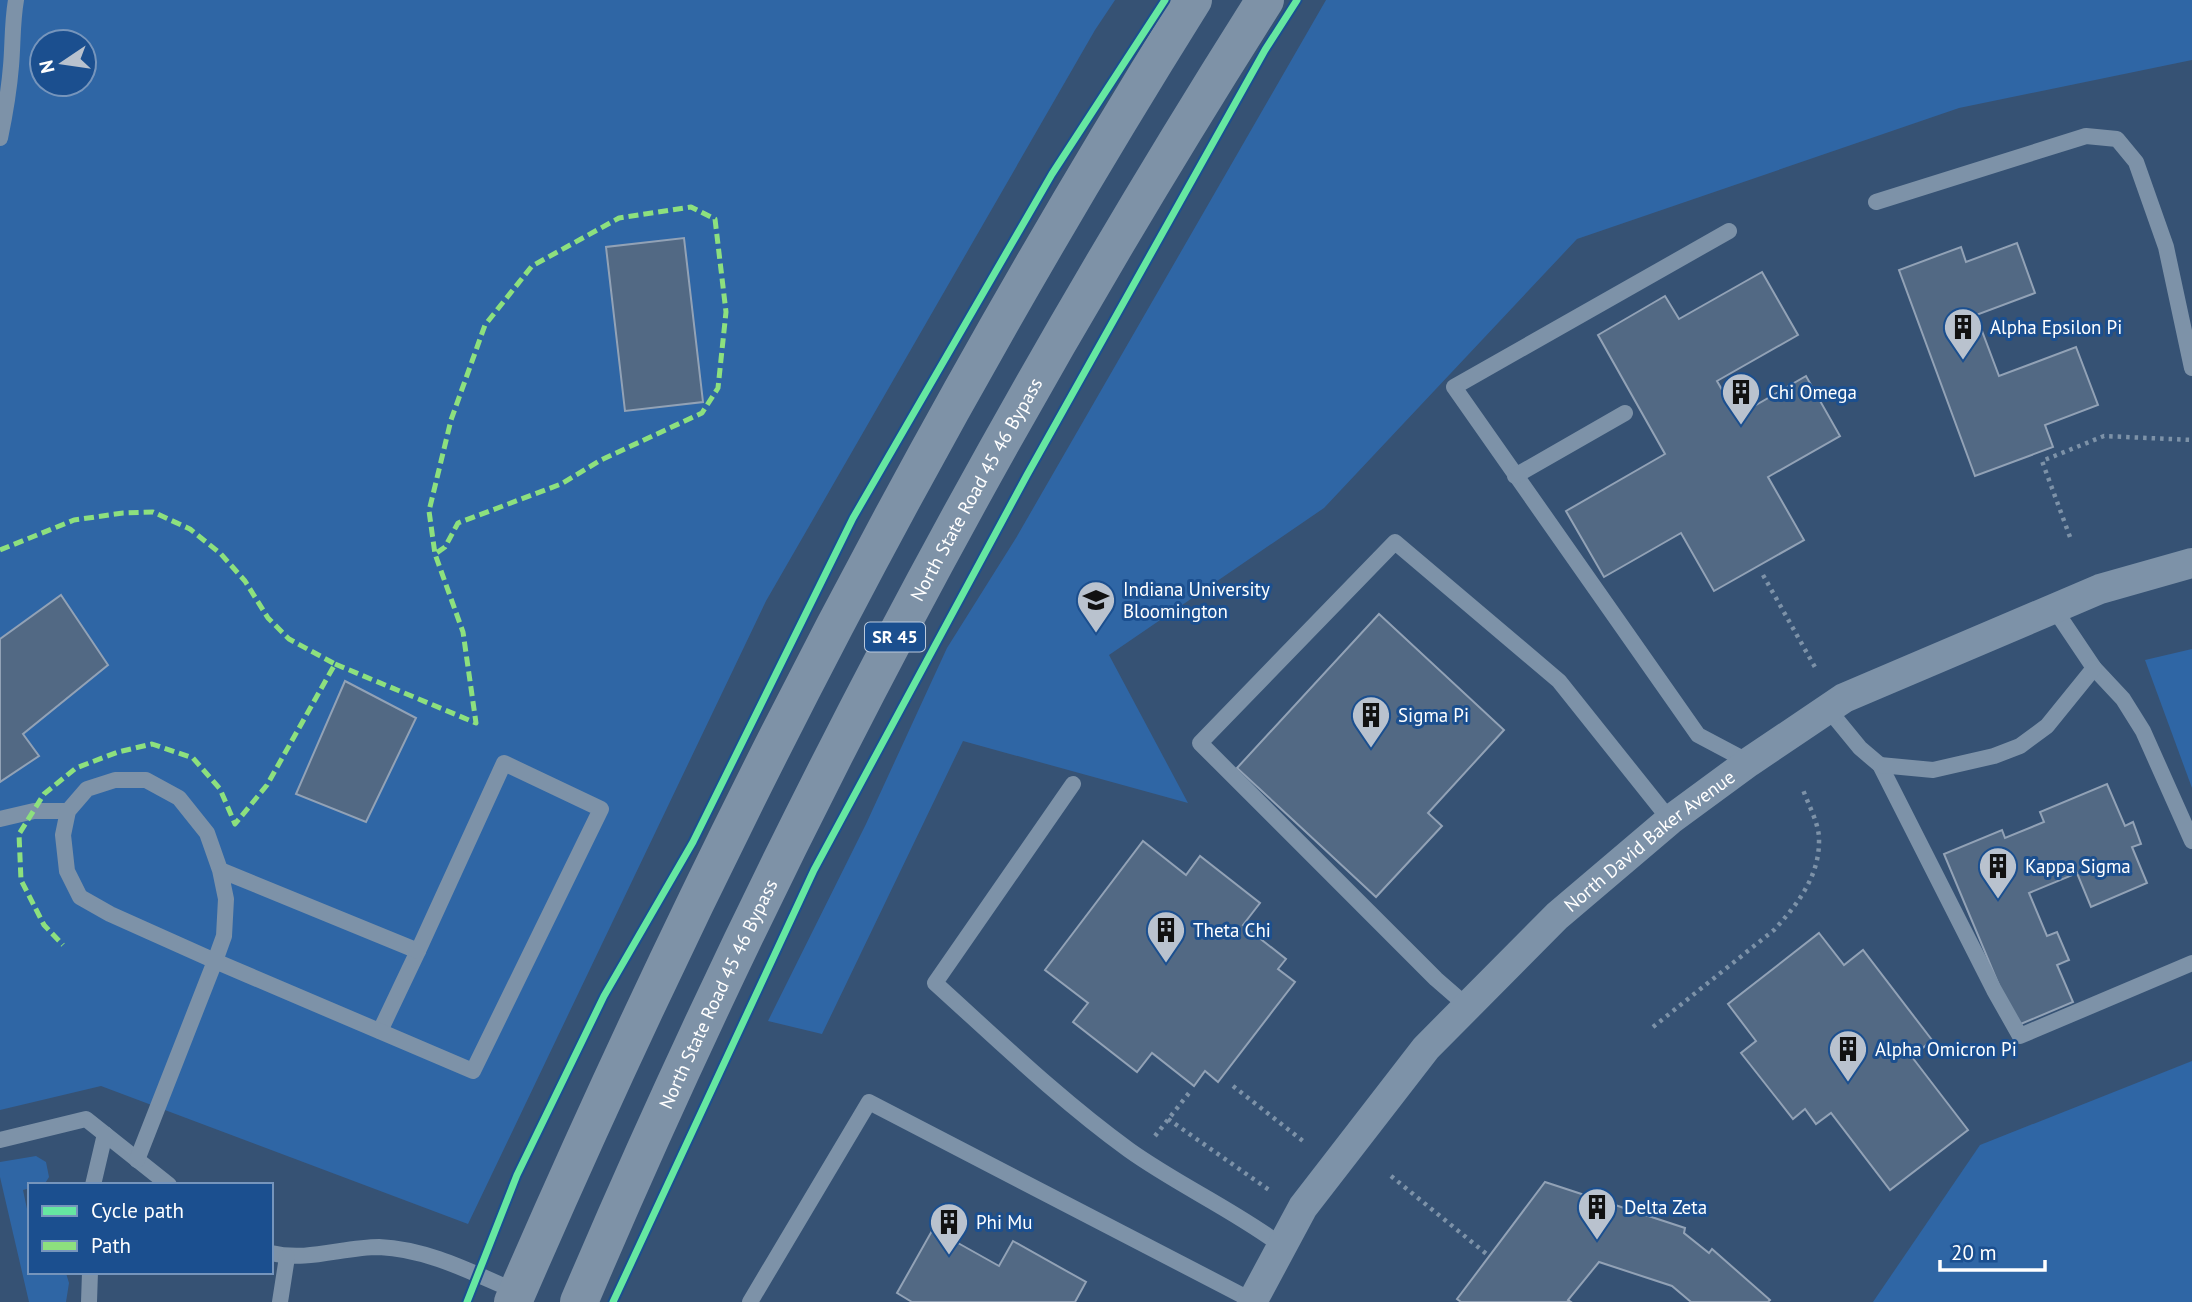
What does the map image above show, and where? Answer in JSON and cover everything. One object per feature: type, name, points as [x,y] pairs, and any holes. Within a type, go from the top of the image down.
[{"type":"highway","name":"SR 45","points":[[524,1299],[581,1146],[663,967],[828,636],[1004,315],[1194,0]]},
{"type":"highway","name":"North State Road 45 46 Bypass","points":[[579,1302],[660,1116],[755,914],[928,575],[1005,434],[1121,234],[1265,0]]},
{"type":"street","name":"North David Baker Avenue","points":[[1252,1301],[1303,1208],[1426,1048],[1558,916],[1670,820],[1749,761],[1844,698],[2100,589],[2192,563]]},
{"type":"lane","points":[[0,138],[6,111],[16,0]]},
{"type":"lane","points":[[1877,202],[2086,136],[2117,139],[2136,162],[2166,247],[2192,368]]},
{"type":"lane","points":[[1729,231],[1454,387],[1698,735],[1749,761]]},
{"type":"lane","points":[[1515,476],[1625,413]]},
{"type":"lane","points":[[1467,1006],[1436,979],[1200,743],[1395,542],[1559,681],[1670,820]]},
{"type":"lane","points":[[2055,610],[2094,668],[2123,699],[2143,731],[2192,841]]},
{"type":"lane","points":[[1880,765],[1933,770],[1994,757],[2020,746],[2047,726],[2094,668]]},
{"type":"lane","points":[[1828,709],[1860,748],[1880,765],[1994,990],[2020,1035],[2192,962]]},
{"type":"lane","points":[[137,1160],[215,961],[224,936],[226,899],[220,870],[206,833],[179,798],[146,780],[115,780],[87,789],[68,811],[63,835],[67,871],[80,897],[110,914],[215,961],[472,1071],[601,809],[504,763],[380,1031]]},
{"type":"lane","points":[[1073,784],[935,983],[1023,1063],[1108,1134],[1140,1157],[1252,1223],[1282,1246]]},
{"type":"lane","points":[[0,819],[34,811],[68,811]]},
{"type":"lane","points":[[220,870],[418,951]]},
{"type":"lane","points":[[750,1302],[869,1102],[1252,1301]]},
{"type":"lane","points":[[0,1140],[86,1119],[166,1183]]},
{"type":"lane","points":[[93,1183],[105,1134]]},
{"type":"lane","points":[[280,1302],[279,1255],[378,1247],[429,1254],[524,1299]]},
{"type":"lane","points":[[89,1302],[90,1274]]},
{"type":"path","points":[[2070,537],[2042,461],[2104,436],[2192,440]]},
{"type":"path","points":[[1763,575],[1816,669]]},
{"type":"path","points":[[1653,1027],[1774,930],[1808,887],[1820,837],[1802,787]]},
{"type":"path","points":[[1233,1086],[1303,1141]]},
{"type":"path","points":[[1140,1157],[1189,1093]]},
{"type":"path","points":[[1168,1119],[1272,1192]]},
{"type":"path","points":[[1391,1176],[1489,1256]]},
{"type":"shaded area","points":[[0,0],[1115,0],[1095,30],[766,601],[468,1224],[101,1086],[0,1110]]},
{"type":"shaded area","points":[[1326,0],[2192,0],[2192,60],[1959,108],[1577,239],[1324,508],[1109,655],[1188,803],[963,741],[822,1034],[768,1021],[866,824],[947,648],[1016,538]]},
{"type":"shaded area","points":[[2192,649],[2192,788],[2145,660]]},
{"type":"shaded area","points":[[2192,1061],[2192,1302],[1873,1302],[1980,1145]]},
{"type":"shaded area","points":[[36,1156],[46,1162],[49,1177],[45,1183],[28,1183],[28,1189],[23,1190],[28,1214],[28,1274],[66,1274],[69,1283],[66,1302],[29,1302],[0,1177],[0,1162]]},
{"type":"building","points":[[684,238],[703,402],[625,411],[606,247]]},
{"type":"building","name":"Alpha Epsilon Pi","points":[[2017,243],[2035,293],[1976,315],[1999,376],[2076,347],[2098,405],[2045,425],[2053,447],[1975,476],[1899,270],[1961,247],[1966,262]]},
{"type":"building","name":"Chi Omega","points":[[1762,272],[1798,335],[1717,381],[1737,416],[1806,376],[1840,436],[1768,477],[1804,540],[1714,591],[1681,533],[1604,577],[1566,511],[1665,454],[1598,335],[1665,296],[1679,319]]},
{"type":"building","points":[[61,595],[108,665],[23,734],[39,756],[0,782],[0,639]]},
{"type":"building","name":"Sigma Pi","points":[[1379,614],[1504,730],[1428,813],[1442,826],[1376,897],[1237,768]]},
{"type":"building","points":[[345,681],[416,718],[366,822],[296,794]]},
{"type":"building","name":"Kappa Sigma","points":[[2107,784],[2125,826],[2133,822],[2141,844],[2132,847],[2147,883],[2091,907],[2077,873],[2029,893],[2047,936],[2057,932],[2069,960],[2057,965],[2073,1002],[2016,1026],[1944,854],[2002,830],[2005,838],[2044,822],[2040,812]]},
{"type":"building","name":"Theta Chi","points":[[1143,841],[1186,875],[1200,856],[1260,903],[1243,925],[1286,959],[1278,969],[1295,982],[1218,1082],[1205,1071],[1194,1086],[1152,1053],[1137,1072],[1073,1022],[1088,1003],[1045,970]]},
{"type":"building","name":"Alpha Omicron Pi","points":[[1819,933],[1844,965],[1863,950],[1932,1040],[1912,1057],[1968,1130],[1890,1190],[1831,1113],[1816,1124],[1805,1109],[1793,1119],[1741,1053],[1756,1041],[1728,1004]]},
{"type":"building","name":"Delta Zeta","points":[[1545,1182],[1685,1228],[1684,1233],[1709,1253],[1712,1249],[1770,1300],[1691,1302],[1672,1286],[1599,1262],[1568,1300],[1571,1302],[1461,1302],[1457,1299]]},
{"type":"building","name":"Phi Mu","points":[[933,1229],[999,1266],[1013,1241],[1086,1282],[1075,1302],[912,1302],[897,1293]]},
{"type":"marked path","points":[[335,664],[476,723],[463,632],[435,554],[429,511],[451,420],[485,325],[532,266],[619,218],[691,207],[715,219],[726,312],[718,388],[702,413],[601,460],[561,484],[458,523],[445,547],[435,554],[429,511]]},
{"type":"marked path","points":[[0,550],[74,520],[153,512],[190,529],[221,554],[245,581],[268,618],[289,639],[335,664],[267,785],[235,824],[220,789],[193,758],[152,744],[118,752],[76,768],[44,794],[19,834],[21,880],[44,925],[63,945]]},
{"type":"cycle path","points":[[467,1302],[517,1175],[604,996],[693,842],[853,518],[1052,174],[1165,0]]},
{"type":"cycle path","points":[[613,1302],[814,870],[1027,475],[1265,50],[1297,0]]},
{"type":"place","name":"Alpha Epsilon Pi","points":[[1963,361]]},
{"type":"place","name":"Chi Omega","points":[[1741,426]]},
{"type":"place","name":"Indiana University Bloomington","points":[[1096,634]]},
{"type":"place","name":"Sigma Pi","points":[[1371,749]]},
{"type":"place","name":"Kappa Sigma","points":[[1998,900]]},
{"type":"place","name":"Theta Chi","points":[[1166,964]]},
{"type":"place","name":"Alpha Omicron Pi","points":[[1848,1083]]},
{"type":"place","name":"Delta Zeta","points":[[1597,1241]]},
{"type":"place","name":"Phi Mu","points":[[949,1256]]}]
